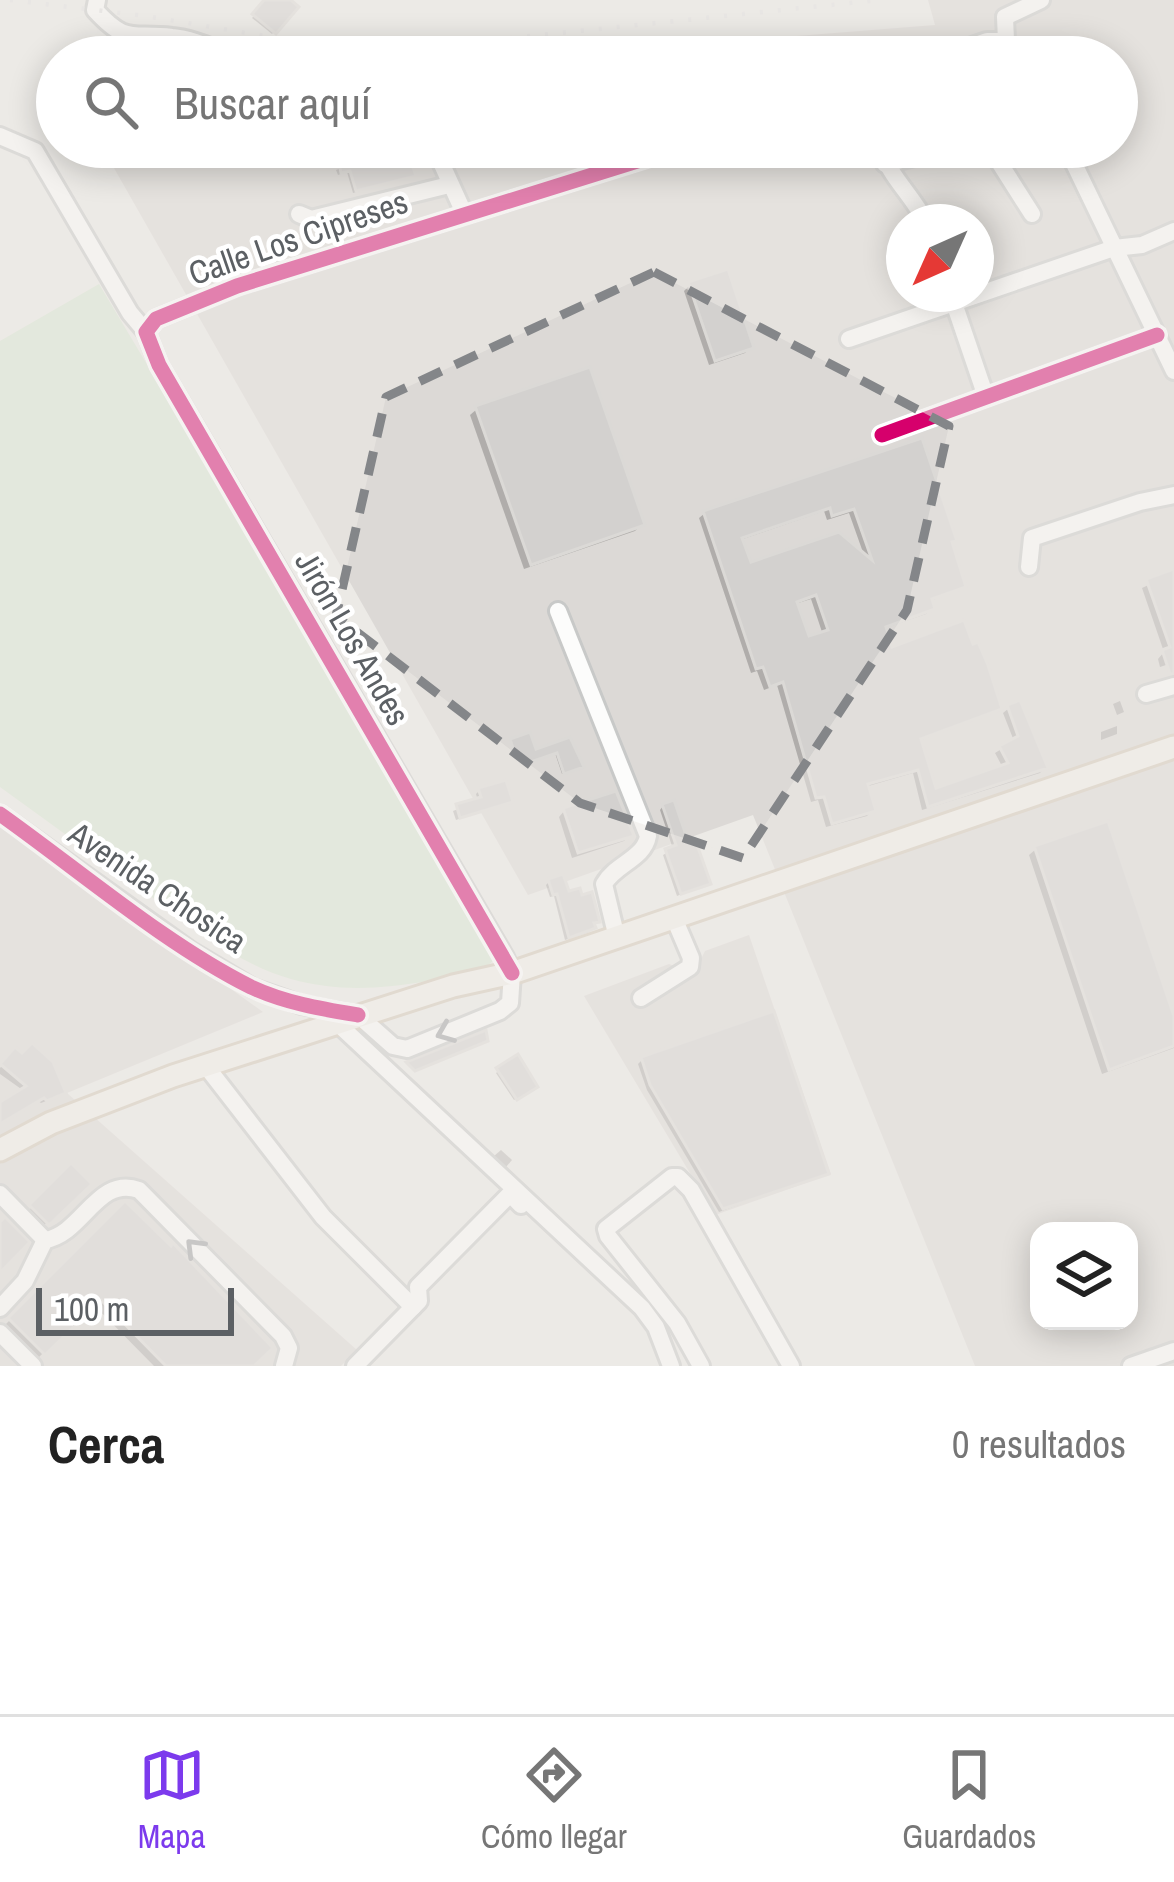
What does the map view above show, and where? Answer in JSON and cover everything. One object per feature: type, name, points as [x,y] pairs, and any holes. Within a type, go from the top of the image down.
[{"type":"main road","name":"Avenida Chosica","points":[[0,1150],[51,1123],[206,1066],[358,1015],[512,973],[1174,746]]},
{"type":"street","points":[[97,0],[95,10],[114,31],[132,36]]},
{"type":"street","points":[[1006,36],[1004,17],[1041,0]]},
{"type":"street","name":"Jirón Los Andes","points":[[0,136],[36,155]]},
{"type":"street","name":"Jirón Los Andes","points":[[44,168],[146,332],[159,365],[512,973]]},
{"type":"street","points":[[442,168],[464,213]]},
{"type":"street","name":"Calle Los Cipreses","points":[[146,332],[156,319],[237,286],[613,168]]},
{"type":"street","points":[[892,168],[917,204]]},
{"type":"street","points":[[1003,168],[1031,214]]},
{"type":"street","points":[[1076,168],[1174,371]]},
{"type":"street","points":[[299,214],[310,219],[449,185]]},
{"type":"street","points":[[994,289],[1174,231]]},
{"type":"street","points":[[849,339],[928,312]]},
{"type":"street","points":[[957,312],[986,397]]},
{"type":"street","points":[[882,435],[1156,335]]},
{"type":"street","points":[[1029,567],[1032,538],[1174,495]]},
{"type":"street","points":[[557,611],[648,836],[643,851],[610,872],[604,884],[616,938]]},
{"type":"street","points":[[1146,694],[1174,686]]},
{"type":"street","name":"Avenida Chosica","points":[[0,814],[191,951],[253,988],[302,1005],[358,1015]]},
{"type":"street","points":[[641,998],[689,967],[691,958],[674,918]]},
{"type":"street","points":[[358,1015],[393,1046],[406,1048],[500,1011],[510,1003],[512,973]]},
{"type":"street","points":[[336,1022],[650,1317],[671,1366]]},
{"type":"street","points":[[206,1066],[323,1217],[413,1307]]},
{"type":"street","points":[[701,1366],[677,1323],[606,1229],[672,1177],[691,1190],[791,1366]]},
{"type":"street","points":[[0,1308],[25,1281],[45,1240],[65,1233],[108,1191],[123,1186],[139,1190],[283,1336],[289,1355],[284,1366]]},
{"type":"street","points":[[0,1194],[45,1240]]},
{"type":"street","points":[[355,1366],[418,1301],[418,1287],[510,1194],[522,1206],[527,1200]]},
{"type":"street","points":[[0,1333],[33,1366]]},
{"type":"street","points":[[1131,1366],[1174,1351]]},
{"type":"highlighted area","points":[[654,272],[949,426],[907,610],[743,858],[580,803],[336,616],[386,397]]},
{"type":"shaded area","points":[[928,0],[1174,0],[1174,1366],[975,1366],[753,815],[528,895],[114,168],[1138,168],[1138,36],[796,36],[935,25]]},
{"type":"shaded area","points":[[0,823],[263,1012],[67,1093],[357,1350],[341,1366],[0,1366]]},
{"type":"shaded area","points":[[749,935],[831,1174],[715,1215],[584,996],[669,964],[683,969],[699,963],[705,951]]},
{"type":"green space","points":[[99,284],[493,944],[495,958],[482,969],[445,979],[359,988],[308,983],[271,972],[199,932],[0,787],[0,341]]},
{"type":"building","points":[[264,0],[291,0],[299,7],[276,34],[252,14]]},
{"type":"building","points":[[340,168],[413,168],[416,176],[356,191],[350,171],[341,173]]},
{"type":"building","points":[[728,269],[754,348],[715,361],[688,282]]},
{"type":"building","points":[[590,367],[645,525],[531,565],[475,406]]},
{"type":"building","points":[[922,438],[957,541],[952,542],[966,587],[932,599],[935,609],[886,627],[892,647],[964,620],[988,665],[1002,709],[921,739],[936,788],[1008,763],[999,746],[1018,736],[1007,705],[1020,700],[1048,768],[928,807],[918,770],[868,784],[876,811],[832,824],[824,797],[816,798],[783,682],[770,687],[763,667],[756,669],[703,511]],"holes":[[[830,508],[832,516],[854,509],[872,560],[839,532],[751,562],[742,538]],[[816,595],[828,630],[809,636],[797,602]]]},
{"type":"building","points":[[1174,569],[1174,674],[1170,674],[1162,650],[1170,647],[1146,579]]},
{"type":"building","points":[[530,732],[536,749],[570,737],[584,767],[564,774],[557,753],[519,766],[510,739]]},
{"type":"building","points":[[506,780],[513,802],[460,818],[456,804],[481,797],[478,788]]},
{"type":"building","points":[[616,791],[634,836],[578,853],[563,808]]},
{"type":"building","points":[[674,800],[688,841],[695,839],[711,884],[681,894],[665,849],[676,845],[662,804]]},
{"type":"building","points":[[1108,821],[1174,1016],[1174,1046],[1109,1070],[1034,846]]},
{"type":"building","points":[[563,874],[569,891],[592,892],[600,922],[569,938],[548,879]]},
{"type":"building","points":[[774,1011],[829,1174],[723,1209],[650,1085],[641,1057]]},
{"type":"building","points":[[486,1030],[488,1041],[415,1071],[406,1062]]},
{"type":"building","points":[[32,1043],[53,1062],[66,1093],[44,1098],[0,1124],[0,1102],[26,1086],[0,1064],[15,1047],[22,1053]]},
{"type":"building","points":[[518,1054],[538,1087],[517,1100],[496,1068]]},
{"type":"building","points":[[71,1163],[92,1184],[49,1225],[29,1205]]},
{"type":"building","points":[[125,1201],[171,1246],[173,1243],[273,1348],[254,1366],[166,1366],[101,1300],[45,1355],[8,1318]]},
{"type":"building","points":[[5,1217],[30,1242],[0,1273],[0,1222]]},
{"type":"railway","points":[[10,0],[265,36]]},
{"type":"railway","points":[[531,36],[879,0]]},
{"type":"cycle path","points":[[512,973],[159,365],[146,332],[156,319],[237,286],[615,168]]},
{"type":"cycle path","points":[[882,435],[1157,335]]},
{"type":"cycle path","points":[[0,814],[219,970],[277,997],[358,1015]]}]
